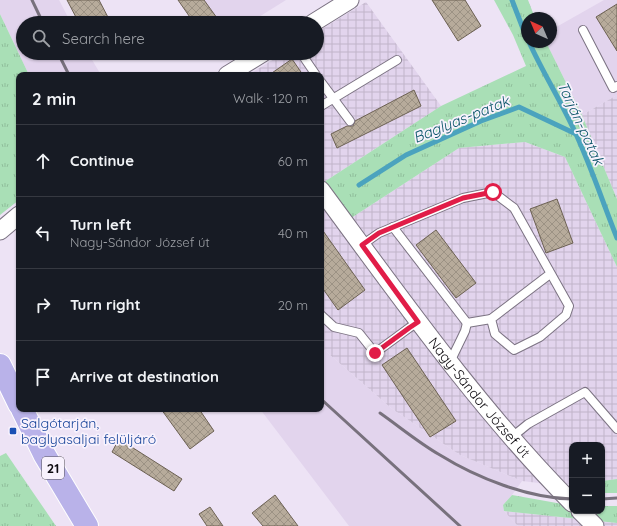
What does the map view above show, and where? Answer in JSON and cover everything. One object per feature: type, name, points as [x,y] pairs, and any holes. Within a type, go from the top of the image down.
[{"type":"main road","points":[[0,365],[16,398]]},
{"type":"main road","name":"21","points":[[23,412],[44,454],[87,526]]},
{"type":"street","points":[[324,16],[350,0]]},
{"type":"street","points":[[236,72],[253,60]]},
{"type":"street","name":"Nagy-Sándor József út","points":[[324,196],[362,245],[418,322],[450,362],[512,437],[569,500]]},
{"type":"street","points":[[0,231],[16,218]]},
{"type":"street","points":[[583,514],[595,526]]},
{"type":"lane","points":[[584,30],[613,88],[617,86]]},
{"type":"lane","points":[[306,60],[314,72]]},
{"type":"lane","points":[[324,104],[397,60]]},
{"type":"lane","points":[[324,86],[350,121]]},
{"type":"lane","points":[[362,245],[379,233],[463,198],[493,192],[514,208],[569,306],[566,315],[540,337],[514,350],[495,334],[491,319]]},
{"type":"lane","points":[[393,227],[467,323]]},
{"type":"lane","points":[[467,323],[491,319],[550,274]]},
{"type":"lane","points":[[324,318],[334,327],[359,333],[375,353],[418,322]]},
{"type":"lane","points":[[450,362],[465,331],[467,323]]},
{"type":"lane","points":[[512,437],[528,424],[585,392],[617,430]]},
{"type":"shaded area","points":[[0,0],[59,0],[67,16],[16,16],[16,48],[0,14]]},
{"type":"shaded area","points":[[178,0],[286,0],[260,16],[189,16]]},
{"type":"shaded area","points":[[604,0],[617,0],[617,95],[582,115],[549,48],[557,48],[557,27]]},
{"type":"shaded area","points":[[366,2],[441,106],[324,182],[324,72],[253,72],[273,60],[324,60],[324,28]]},
{"type":"shaded area","points":[[22,60],[92,60],[99,72],[28,72]]},
{"type":"shaded area","points":[[617,95],[617,199],[582,115]]},
{"type":"shaded area","points":[[525,142],[565,157],[617,267],[617,479],[605,481],[605,442],[569,442],[569,483],[555,485],[522,481],[460,455],[391,408],[324,350],[324,194],[345,222],[459,148]]},
{"type":"shaded area","points":[[324,350],[391,408],[460,455],[522,481],[503,505],[504,511],[518,526],[349,526],[262,412],[324,412]]},
{"type":"shaded area","points":[[504,511],[617,523],[617,526],[518,526]]},
{"type":"green space","points":[[494,0],[528,0],[533,12],[521,12],[521,48],[549,48],[582,115],[617,199],[617,267],[565,157],[525,142],[459,148],[345,222],[324,189],[324,182],[441,106],[526,66],[513,35]]},
{"type":"green space","points":[[0,14],[16,48],[16,60],[22,60],[28,72],[16,72],[16,202],[0,215]]},
{"type":"green space","points":[[6,453],[56,526],[0,526],[0,456]]},
{"type":"green space","points":[[617,479],[617,493],[605,493],[605,481]]},
{"type":"green space","points":[[512,495],[568,505],[569,514],[605,514],[605,506],[617,506],[617,523],[504,511],[503,505]]},
{"type":"building","points":[[67,0],[99,0],[107,16],[75,16]]},
{"type":"building","points":[[178,0],[204,0],[216,16],[189,16]]},
{"type":"building","points":[[432,0],[465,0],[481,26],[458,41]]},
{"type":"building","points":[[617,4],[617,51],[596,17]]},
{"type":"building","points":[[293,60],[301,72],[273,72]]},
{"type":"building","points":[[414,90],[421,106],[337,148],[331,134],[347,126],[353,126],[355,121]]},
{"type":"building","points":[[557,199],[573,243],[546,253],[530,209]]},
{"type":"building","points":[[436,230],[476,283],[456,298],[416,245]]},
{"type":"building","points":[[324,232],[365,290],[338,310],[324,290]]},
{"type":"building","points":[[407,348],[456,421],[430,437],[382,365]]},
{"type":"building","points":[[163,412],[201,412],[214,431],[190,449]]},
{"type":"building","points":[[119,439],[182,479],[174,491],[112,452]]},
{"type":"building","points":[[275,495],[298,526],[263,526],[252,513]]},
{"type":"building","points":[[210,507],[223,526],[207,526],[199,514]]},
{"type":"waterway","name":"Tarján-patak","points":[[512,0],[521,23]]},
{"type":"waterway","name":"Tarján-patak","points":[[532,48],[581,145],[617,238]]},
{"type":"waterway","name":"Baglyas-patak","points":[[359,185],[406,155],[481,121],[519,107],[576,134]]},
{"type":"railway","points":[[32,0],[40,16]]},
{"type":"railway","points":[[62,60],[68,72]]},
{"type":"railway","points":[[324,402],[460,526]]},
{"type":"railway","points":[[380,413],[432,450],[486,479],[521,491],[555,498],[569,499]]},
{"type":"railway","points":[[605,499],[617,498]]},
{"type":"place","name":"Salgótarján, baglyasaljai felüljáró","points":[[13,431]]},
{"type":"route","points":[[375,353],[418,322],[362,245],[379,233],[463,198],[493,192]]}]
